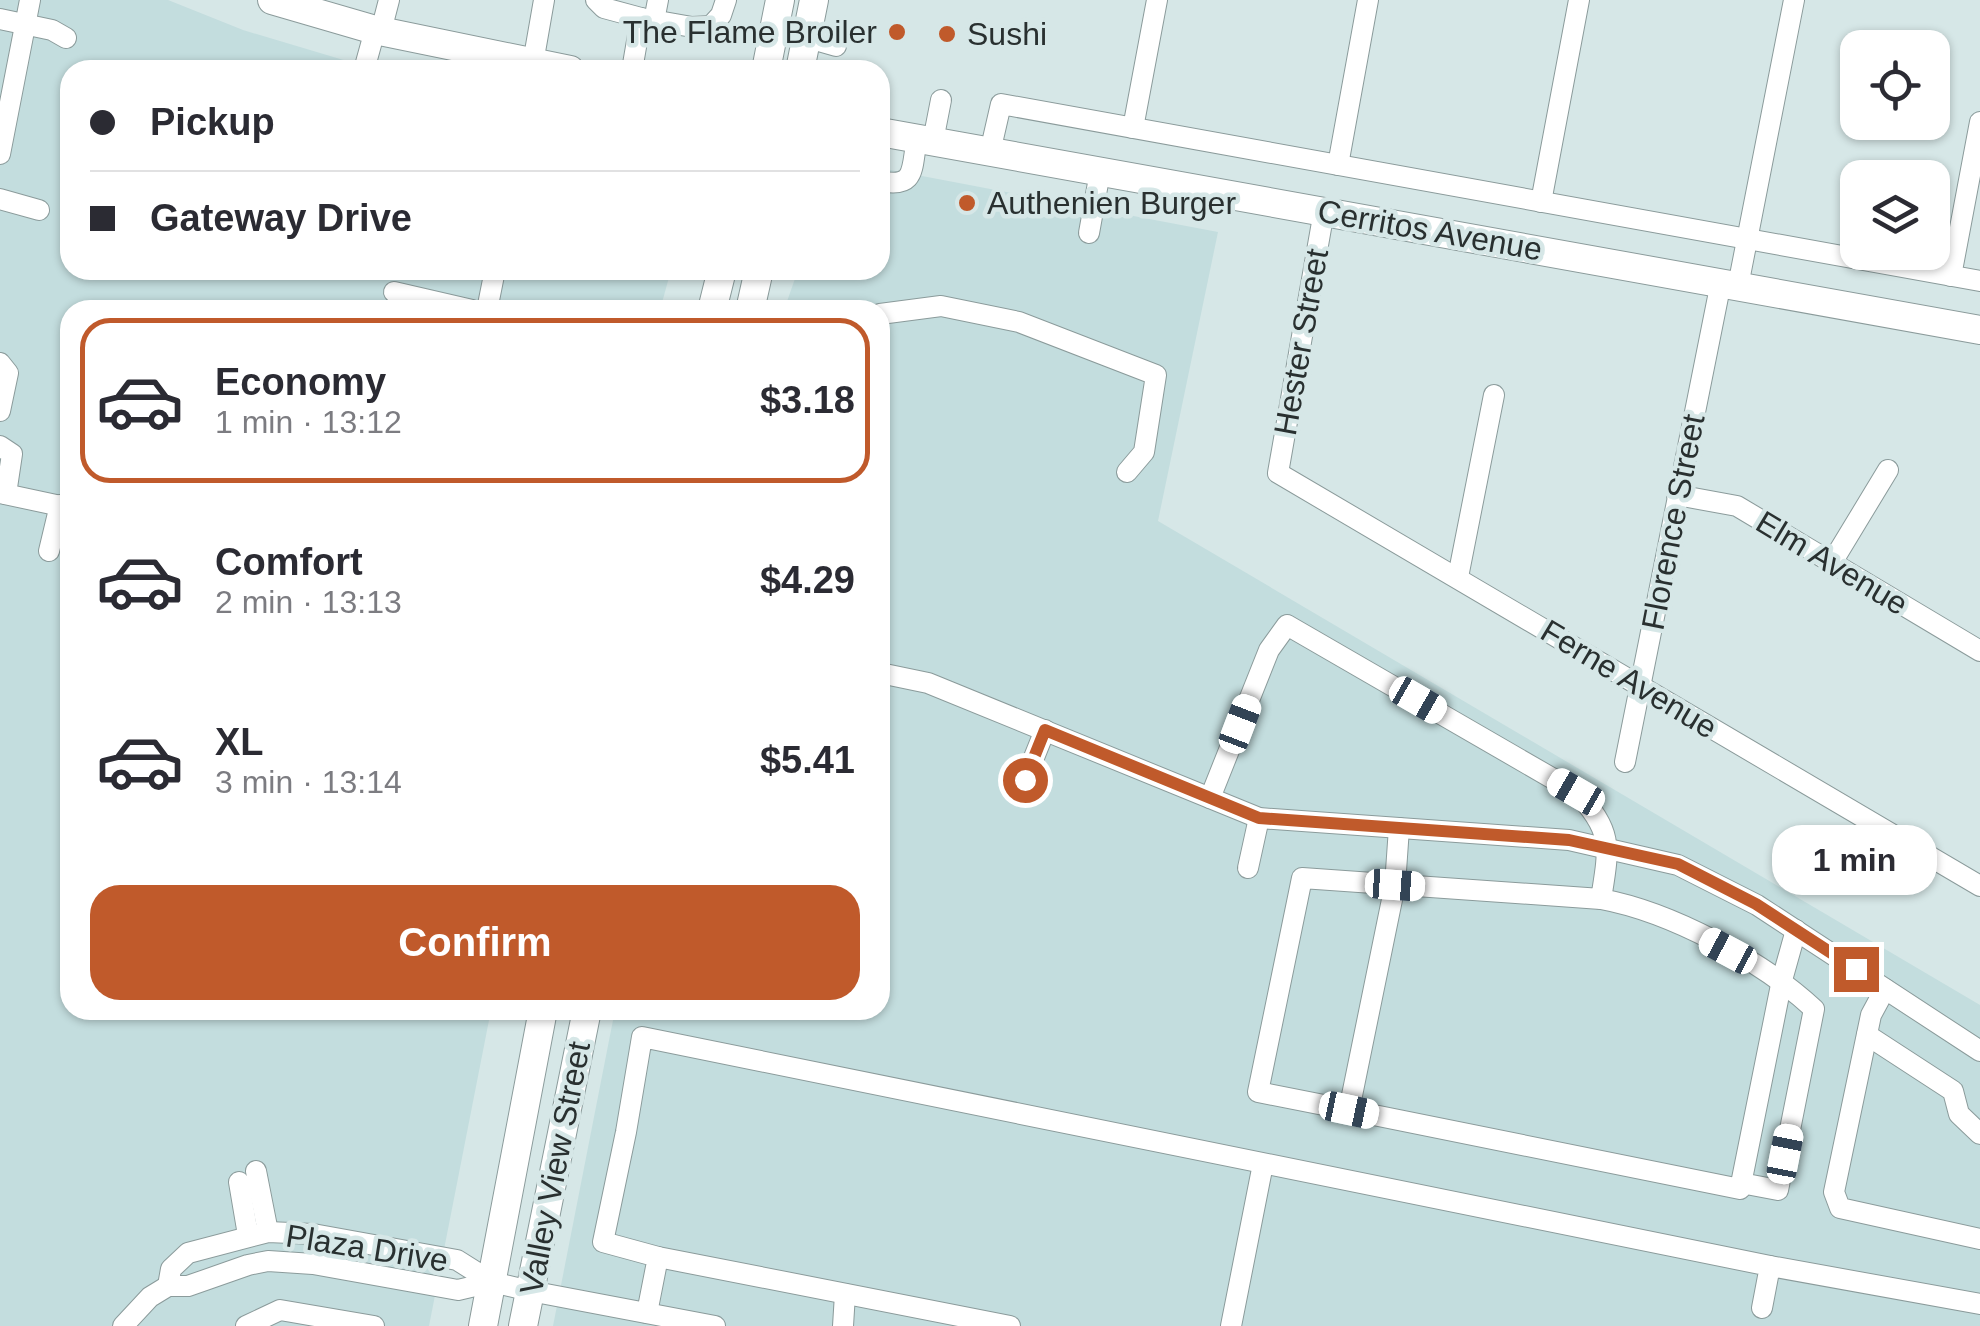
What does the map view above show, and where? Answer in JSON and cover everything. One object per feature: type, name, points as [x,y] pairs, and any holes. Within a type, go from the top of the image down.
[{"type":"main road","points":[[768,60],[780,0]]},
{"type":"main road","points":[[802,60],[814,0]]},
{"type":"main road","points":[[286,2],[378,31],[508,60]]},
{"type":"main road","name":"Cerritos Avenue","points":[[890,134],[1980,330]]},
{"type":"main road","name":"Valley View Street","points":[[483,1326],[540,1020]]},
{"type":"main road","name":"Valley View Street","points":[[523,1326],[584,1020]]},
{"type":"street","points":[[0,154],[30,0]]},
{"type":"street","points":[[368,60],[388,0]]},
{"type":"street","points":[[540,60],[544,0]]},
{"type":"street","points":[[596,0],[604,8],[651,13],[692,27],[711,26],[721,16],[726,0]]},
{"type":"street","points":[[1134,128],[1157,0]]},
{"type":"street","points":[[1338,165],[1368,0]]},
{"type":"street","points":[[1542,202],[1579,0]]},
{"type":"street","name":"Florence Street","points":[[1625,762],[1678,494],[1730,284],[1750,239],[1794,0]]},
{"type":"street","points":[[635,60],[651,13]]},
{"type":"street","points":[[0,20],[52,30],[66,38]]},
{"type":"street","points":[[808,38],[836,46]]},
{"type":"street","points":[[890,184],[906,182],[940,100]]},
{"type":"street","points":[[990,152],[1001,104],[1980,282]]},
{"type":"street","points":[[1952,276],[1980,122]]},
{"type":"street","points":[[1088,233],[1100,172]]},
{"type":"street","points":[[0,199],[39,210]]},
{"type":"street","name":"Hester Street","points":[[1278,474],[1324,212]]},
{"type":"street","points":[[394,292],[429,300]]},
{"type":"street","points":[[890,313],[941,306],[1018,322],[1148,369],[1156,375],[1144,452],[1128,472]]},
{"type":"street","points":[[0,363],[8,374],[0,411]]},
{"type":"street","points":[[1458,577],[1494,395]]},
{"type":"street","points":[[0,446],[10,451],[12,458],[3,493],[60,505]]},
{"type":"street","points":[[1831,564],[1888,470]]},
{"type":"street","name":"Ferne Avenue","points":[[1278,474],[1980,886]]},
{"type":"street","name":"Elm Avenue","points":[[1678,494],[1737,506],[1980,651]]},
{"type":"street","points":[[50,551],[60,521]]},
{"type":"street","points":[[1210,798],[1269,650],[1287,625],[1576,792],[1596,812],[1609,848],[1600,899]]},
{"type":"street","points":[[890,675],[928,682],[1259,818],[1569,840],[1678,864],[1756,904],[1980,1051]]},
{"type":"street","points":[[1025,780],[1045,730]]},
{"type":"street","points":[[1248,868],[1259,818]]},
{"type":"street","points":[[1349,1110],[1395,885],[1400,828]]},
{"type":"street","points":[[1741,1183],[1778,1190],[1814,1009],[1782,980],[1638,906],[1600,899],[1302,878],[1258,1092],[1740,1188],[1741,1183],[1782,980],[1796,930]]},
{"type":"street","points":[[1885,989],[1871,1015],[1834,1192],[1840,1208],[1980,1239]]},
{"type":"street","points":[[1867,1035],[1954,1090],[1959,1114],[1980,1134]]},
{"type":"street","points":[[1010,1326],[658,1257],[602,1242],[642,1037],[1770,1266],[1980,1304]]},
{"type":"street","points":[[1230,1326],[1263,1164]]},
{"type":"street","points":[[247,1176],[258,1234]]},
{"type":"street","name":"Plaza Drive","points":[[168,1286],[171,1269],[188,1253],[258,1234],[313,1234],[457,1260],[492,1282]]},
{"type":"street","points":[[647,1313],[658,1257]]},
{"type":"street","name":"Plaza Drive","points":[[123,1326],[150,1297],[168,1286],[188,1286],[248,1264],[268,1261],[313,1264],[458,1290],[492,1282]]},
{"type":"street","points":[[1762,1308],[1770,1266]]},
{"type":"street","points":[[492,1282],[715,1326]]},
{"type":"street","points":[[842,1326],[845,1294]]},
{"type":"street","points":[[246,1326],[280,1310],[374,1326]]},
{"type":"shaded area","points":[[0,0],[168,0],[243,30],[344,60],[60,60],[60,280],[668,280],[663,300],[60,300],[60,1020],[489,1020],[429,1326],[0,1326]]},
{"type":"shaded area","points":[[890,170],[1218,232],[1158,521],[1980,1005],[1980,1326],[553,1326],[613,1020],[890,1020],[890,300],[788,300],[794,280],[890,280]]},
{"type":"place","name":"The Flame Broiler","points":[[897,32]]},
{"type":"place","name":"Sushi","points":[[947,34]]},
{"type":"place","name":"Authenien Burger","points":[[967,203]]},
{"type":"route","points":[[1025,780],[1045,730],[1259,818],[1569,840],[1627,851],[1678,864],[1756,904],[1856,969]]}]
